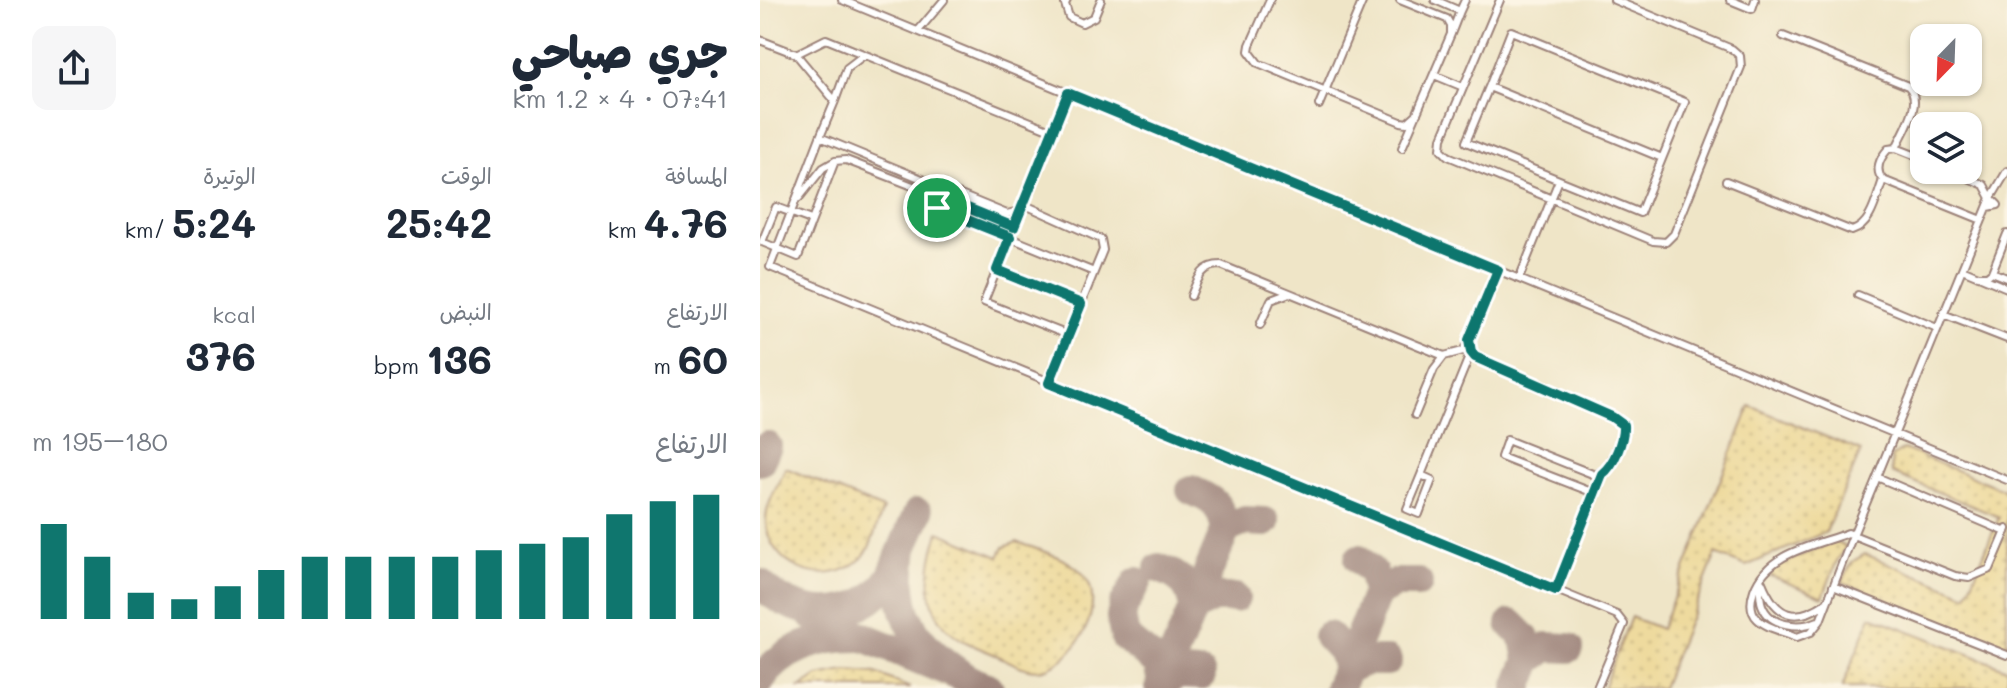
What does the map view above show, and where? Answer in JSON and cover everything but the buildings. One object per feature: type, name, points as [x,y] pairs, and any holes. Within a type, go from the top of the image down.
[{"type":"lane","points":[[842,0],[2007,480]]},
{"type":"lane","points":[[918,31],[944,0]]},
{"type":"lane","points":[[1067,0],[1065,4],[1069,17],[1082,23],[1094,17],[1101,0]]},
{"type":"lane","points":[[1270,0],[1250,45],[1253,58],[1401,122],[1407,123],[1417,114]]},
{"type":"lane","points":[[1319,105],[1363,0]]},
{"type":"lane","points":[[1400,0],[1447,19],[1451,34]]},
{"type":"lane","points":[[1435,0],[1460,11]]},
{"type":"lane","points":[[1402,148],[1465,0]]},
{"type":"lane","points":[[1500,0],[1442,138],[1441,149],[1448,156],[1551,199],[1653,241],[1666,242],[1674,234],[1741,67],[1740,56],[1732,49],[1619,1]]},
{"type":"lane","points":[[1730,0],[1752,9],[1755,0]]},
{"type":"lane","points":[[1511,31],[1685,102],[1662,158],[1640,213],[1466,142],[1511,31]]},
{"type":"lane","points":[[1783,36],[1908,86],[1915,102],[1896,148]]},
{"type":"lane","points":[[796,54],[826,39],[1053,131]]},
{"type":"lane","points":[[760,40],[796,54],[835,101]]},
{"type":"lane","points":[[864,55],[847,68],[770,267],[1617,615],[1624,624],[1597,688]]},
{"type":"lane","points":[[1434,75],[1463,87]]},
{"type":"lane","points":[[1489,87],[1662,158]]},
{"type":"lane","points":[[1068,93],[984,302],[1068,335]]},
{"type":"lane","points":[[820,137],[1007,214],[1019,211],[1023,204]]},
{"type":"lane","points":[[1910,154],[1896,148],[1888,149],[1883,154],[1878,175],[1883,180],[1982,220]]},
{"type":"lane","points":[[791,211],[823,168],[835,161],[846,160],[1014,227]]},
{"type":"lane","points":[[811,220],[776,207],[762,242],[798,257],[835,161]]},
{"type":"lane","points":[[1877,477],[2006,530],[1990,569],[1969,578],[1955,576],[1853,535],[1848,533],[1772,562],[1760,575],[1750,600],[1752,613],[1761,623],[1797,637],[1811,632],[1820,621],[1826,603],[1853,535],[1877,477],[1894,433],[1991,198],[2007,171]]},
{"type":"lane","points":[[1519,279],[1559,180]]},
{"type":"lane","points":[[1726,181],[1852,231],[1866,222],[1883,180]]},
{"type":"lane","points":[[1982,184],[1998,205],[2007,209]]},
{"type":"lane","points":[[941,197],[937,208],[1094,272]]},
{"type":"lane","points":[[1023,204],[1101,239],[1103,250],[1049,383]]},
{"type":"lane","points":[[1988,207],[1998,205]]},
{"type":"lane","points":[[1978,276],[1987,276],[1992,272],[2007,234]]},
{"type":"lane","points":[[1191,296],[1204,269],[1221,265],[1465,366]]},
{"type":"lane","points":[[1962,269],[2007,288]]},
{"type":"lane","points":[[997,270],[1081,304]]},
{"type":"lane","points":[[1415,415],[1434,369],[1444,356],[1463,351],[1498,270]]},
{"type":"lane","points":[[1992,272],[2007,278]]},
{"type":"lane","points":[[1260,325],[1271,300],[1291,293]]},
{"type":"lane","points":[[1858,295],[1937,328]]},
{"type":"lane","points":[[1943,314],[2007,339]]},
{"type":"lane","points":[[1469,340],[1475,357],[1620,421],[1623,434],[1608,469],[1602,474],[1556,590]]},
{"type":"lane","points":[[1421,475],[1432,480],[1419,514],[1407,509],[1471,352]]},
{"type":"lane","points":[[1594,493],[1501,457],[1507,440],[1586,473],[1602,474]]},
{"type":"lane","points":[[1760,575],[1776,608],[1797,616],[1808,615],[1826,603]]},
{"type":"lane","points":[[1760,575],[1760,599],[1770,617],[1794,627],[1805,627],[1820,621]]},
{"type":"lane","points":[[1833,586],[2007,655]]},
{"type":"sand","points":[[1750,406],[1861,451],[1826,532],[1746,566],[1716,554],[1662,688],[1603,688],[1631,617],[1661,629]]},
{"type":"sand","points":[[1904,449],[2007,491],[2007,649],[1842,582],[1852,562],[1865,554],[1967,595],[1999,517],[1892,473],[1891,457]]},
{"type":"sand","points":[[786,468],[883,509],[861,559],[832,573],[816,573],[787,561],[776,550],[766,520],[773,494]]},
{"type":"sand","points":[[939,532],[999,557],[1004,547],[1017,542],[1077,568],[1090,586],[1091,614],[1086,629],[1068,654],[1044,669],[1032,670],[972,645],[950,631],[933,607],[930,592],[931,563]]},
{"type":"sand","points":[[1834,541],[1846,546],[1823,597],[1768,575],[1779,565]]},
{"type":"sand","points":[[1871,616],[2007,669],[2007,688],[1842,688]]},
{"type":"sand","points":[[845,671],[876,673],[910,688],[800,688],[818,676]]},
{"type":"taxiway","points":[[760,461],[767,446]]},
{"type":"taxiway","points":[[1191,490],[1215,504],[1226,529],[1245,521],[1265,522]]},
{"type":"taxiway","points":[[903,548],[918,513]]},
{"type":"taxiway","points":[[1160,688],[1226,529]]},
{"type":"taxiway","points":[[760,584],[792,605],[828,612],[846,610],[878,593],[891,577],[903,548],[901,592],[911,625],[933,653],[968,679]]},
{"type":"taxiway","points":[[1359,559],[1373,573],[1377,593],[1396,583],[1418,583]]},
{"type":"taxiway","points":[[1159,568],[1183,582],[1194,608],[1213,598],[1235,598]]},
{"type":"taxiway","points":[[1137,582],[1121,617],[1125,637],[1158,664],[1162,682],[1180,674],[1201,675]]},
{"type":"taxiway","points":[[1339,688],[1377,593]]},
{"type":"taxiway","points":[[813,616],[989,688]]},
{"type":"taxiway","points":[[1511,624],[1525,638],[1529,660],[1547,647],[1569,648]]},
{"type":"taxiway","points":[[1328,636],[1342,651],[1347,669],[1366,661],[1387,661]]},
{"type":"taxiway","points":[[760,681],[780,660],[804,646],[831,639],[859,637]]},
{"type":"taxiway","points":[[1518,688],[1529,660]]},
{"type":"route","points":[[1068,93],[1498,270],[1469,340],[1475,357],[1612,417],[1623,425],[1623,434],[1608,469],[1602,474],[1556,590],[1049,383],[1081,304],[997,270],[1010,237],[937,208],[941,197],[1014,227],[1068,93]]}]
